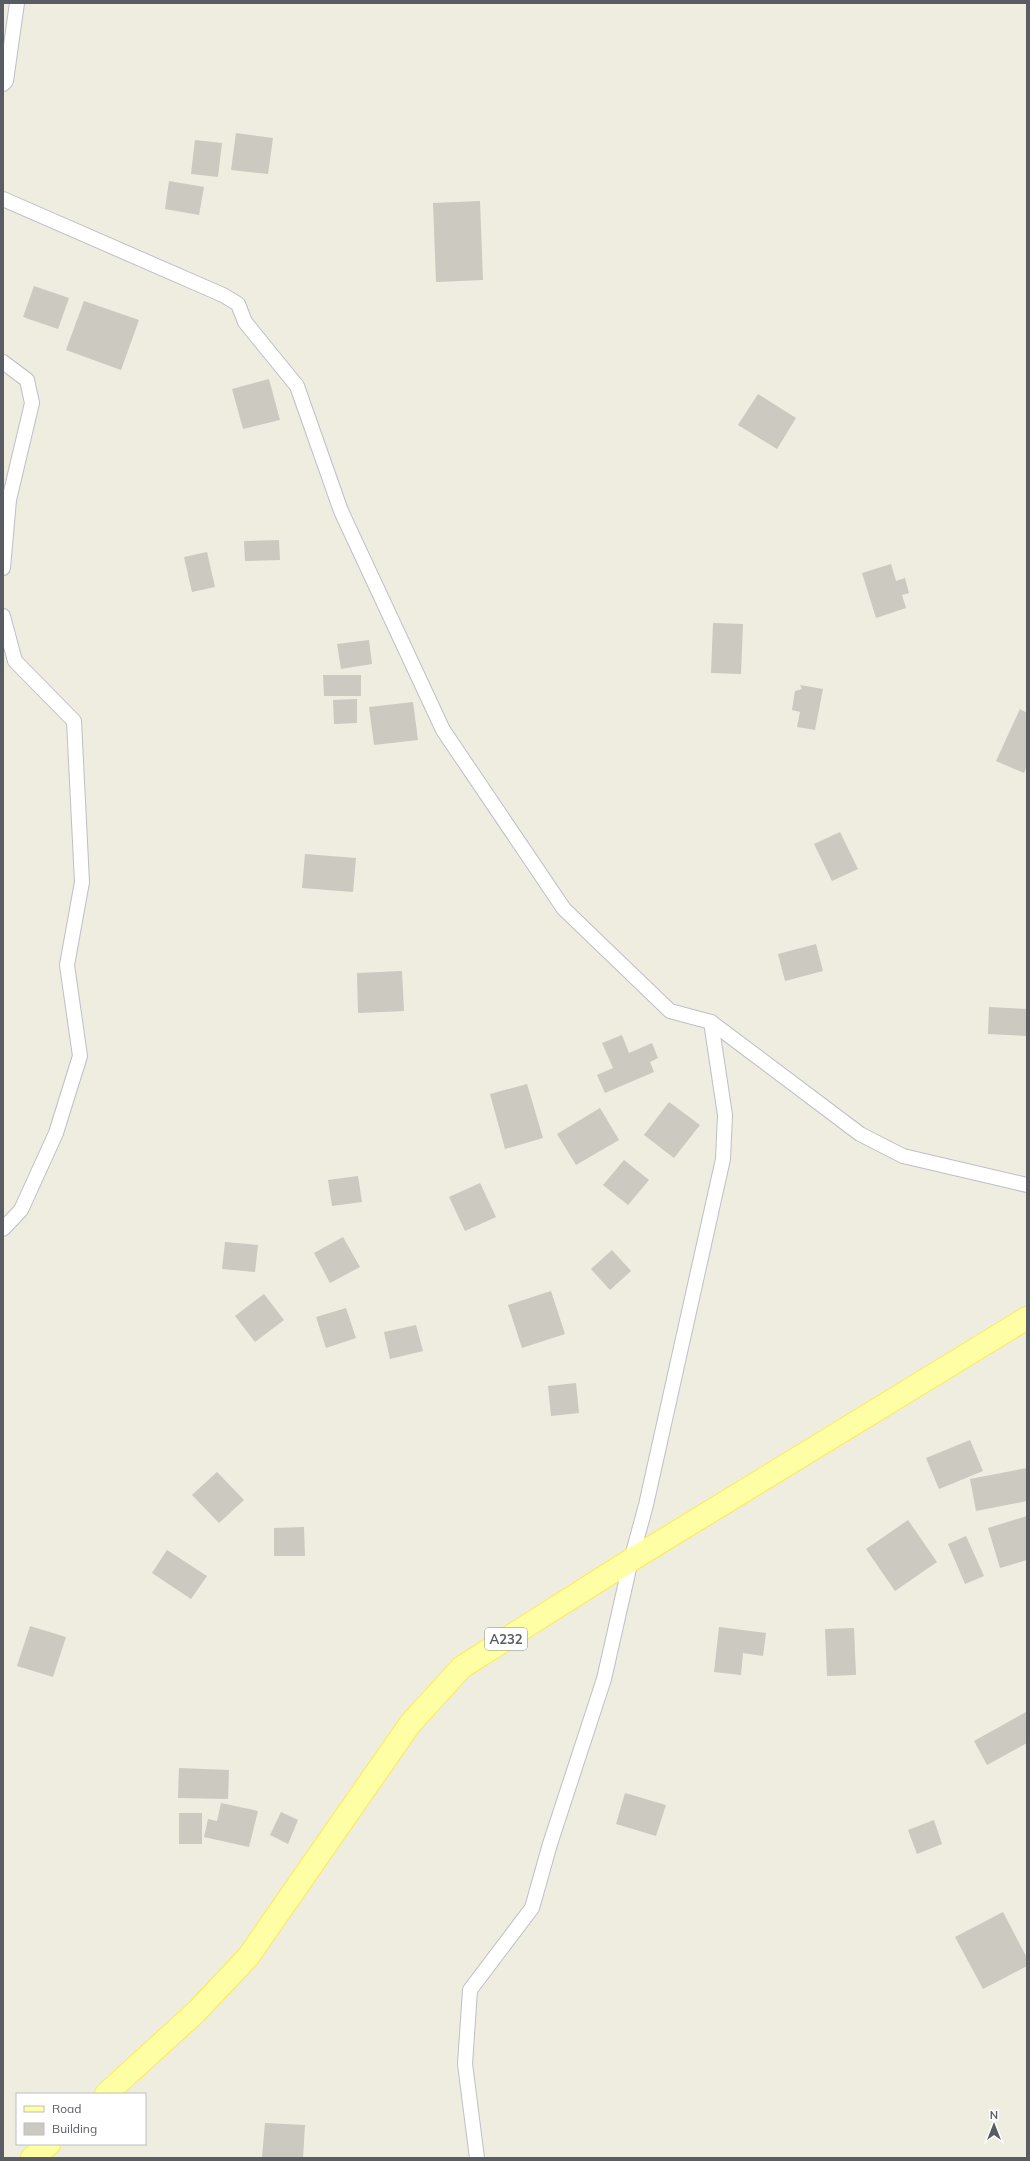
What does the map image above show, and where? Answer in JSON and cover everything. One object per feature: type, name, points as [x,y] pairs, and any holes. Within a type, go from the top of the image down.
[{"type":"main road","name":"A232","points":[[107,2093],[196,2012],[248,1957],[410,1724],[462,1667],[631,1560],[1027,1318]]},
{"type":"main road","points":[[32,2158],[48,2145]]},
{"type":"street","points":[[3,84],[6,81],[17,3]]},
{"type":"street","points":[[3,199],[223,295],[238,304],[245,322],[297,386],[341,511],[443,730],[564,909],[670,1011],[711,1022],[860,1134],[903,1156],[1027,1185]]},
{"type":"street","points":[[3,362],[27,380],[32,403],[9,500],[3,568]]},
{"type":"street","points":[[3,616],[15,661],[74,721],[82,882],[67,965],[80,1056],[56,1133],[21,1210],[3,1229]]},
{"type":"street","points":[[477,2158],[465,2064],[470,1990],[532,1908],[550,1844],[604,1679],[631,1560],[646,1505],[723,1159],[724,1115],[711,1022]]},
{"type":"building","points":[[236,133],[273,138],[268,174],[231,170]]},
{"type":"building","points":[[195,140],[222,143],[218,177],[191,174]]},
{"type":"building","points":[[169,181],[204,187],[199,215],[165,209]]},
{"type":"building","points":[[480,201],[483,280],[436,282],[433,203]]},
{"type":"building","points":[[34,286],[69,298],[58,329],[23,317]]},
{"type":"building","points":[[84,301],[139,320],[121,370],[66,350]]},
{"type":"building","points":[[269,379],[280,420],[243,429],[232,389]]},
{"type":"building","points":[[758,394],[796,418],[777,449],[738,425]]},
{"type":"building","points":[[279,540],[280,560],[245,561],[244,541]]},
{"type":"building","points":[[207,552],[215,587],[192,592],[184,557]]},
{"type":"building","points":[[891,564],[896,581],[905,578],[909,593],[902,595],[906,608],[876,618],[862,573]]},
{"type":"building","points":[[713,623],[743,624],[741,674],[711,673]]},
{"type":"building","points":[[369,640],[372,664],[341,669],[337,644]]},
{"type":"building","points":[[323,675],[361,675],[361,696],[324,696]]},
{"type":"building","points":[[800,685],[823,689],[815,730],[797,727],[800,712],[792,710],[795,691],[802,689]]},
{"type":"building","points":[[357,699],[357,723],[334,724],[333,700]]},
{"type":"building","points":[[413,702],[418,740],[374,745],[369,707]]},
{"type":"building","points":[[1020,709],[1027,713],[1027,766],[1024,773],[996,761]]},
{"type":"building","points":[[840,832],[858,869],[832,881],[814,844]]},
{"type":"building","points":[[305,854],[356,858],[353,892],[302,888]]},
{"type":"building","points":[[816,944],[823,971],[785,981],[778,954]]},
{"type":"building","points":[[402,971],[404,1011],[358,1013],[357,973]]},
{"type":"building","points":[[989,1007],[1027,1009],[1027,1036],[988,1034]]},
{"type":"building","points":[[622,1035],[629,1053],[652,1043],[658,1058],[650,1062],[654,1072],[605,1093],[597,1075],[613,1068],[602,1043]]},
{"type":"building","points":[[527,1084],[543,1138],[505,1149],[490,1094]]},
{"type":"building","points":[[669,1102],[700,1125],[674,1158],[644,1135]]},
{"type":"building","points":[[600,1108],[619,1140],[576,1165],[557,1134]]},
{"type":"building","points":[[624,1160],[649,1180],[628,1205],[603,1185]]},
{"type":"building","points":[[358,1176],[362,1202],[332,1206],[328,1180]]},
{"type":"building","points":[[480,1183],[496,1217],[465,1231],[449,1197]]},
{"type":"building","points":[[343,1237],[360,1267],[330,1283],[314,1253]]},
{"type":"building","points":[[225,1242],[258,1245],[255,1272],[222,1269]]},
{"type":"building","points":[[612,1250],[631,1271],[610,1290],[591,1269]]},
{"type":"building","points":[[551,1291],[565,1334],[522,1348],[508,1305]]},
{"type":"building","points":[[264,1294],[284,1320],[255,1342],[235,1316]]},
{"type":"building","points":[[346,1308],[356,1338],[326,1348],[316,1317]]},
{"type":"building","points":[[416,1325],[423,1351],[390,1359],[384,1332]]},
{"type":"building","points":[[576,1383],[579,1413],[551,1416],[548,1386]]},
{"type":"building","points":[[970,1440],[983,1471],[939,1489],[926,1458]]},
{"type":"building","points":[[1027,1468],[1027,1501],[976,1511],[970,1479]]},
{"type":"building","points":[[217,1472],[244,1500],[219,1523],[192,1495]]},
{"type":"building","points":[[1027,1516],[1027,1560],[1000,1568],[988,1528]]},
{"type":"building","points":[[908,1520],[937,1562],[895,1591],[866,1549]]},
{"type":"building","points":[[304,1527],[305,1556],[274,1556],[274,1528]]},
{"type":"building","points":[[966,1536],[984,1576],[965,1584],[948,1544]]},
{"type":"building","points":[[167,1550],[207,1576],[191,1599],[152,1573]]},
{"type":"building","points":[[30,1626],[66,1637],[53,1677],[17,1666]]},
{"type":"building","points":[[719,1627],[766,1633],[763,1656],[743,1653],[741,1675],[714,1672]]},
{"type":"building","points":[[854,1628],[856,1675],[827,1676],[825,1629]]},
{"type":"building","points":[[1026,1712],[1027,1743],[987,1765],[974,1741]]},
{"type":"building","points":[[179,1768],[229,1770],[228,1799],[178,1798]]},
{"type":"building","points":[[625,1793],[666,1805],[656,1836],[616,1824]]},
{"type":"building","points":[[221,1803],[258,1811],[249,1847],[204,1837],[208,1819],[217,1821]]},
{"type":"building","points":[[281,1812],[298,1820],[288,1844],[270,1835]]},
{"type":"building","points":[[179,1813],[202,1813],[202,1844],[179,1844]]},
{"type":"building","points":[[934,1820],[942,1844],[917,1854],[908,1830]]},
{"type":"building","points":[[1003,1912],[1027,1958],[1027,1966],[983,1989],[955,1937]]},
{"type":"building","points":[[265,2123],[305,2125],[303,2158],[262,2157]]}]
